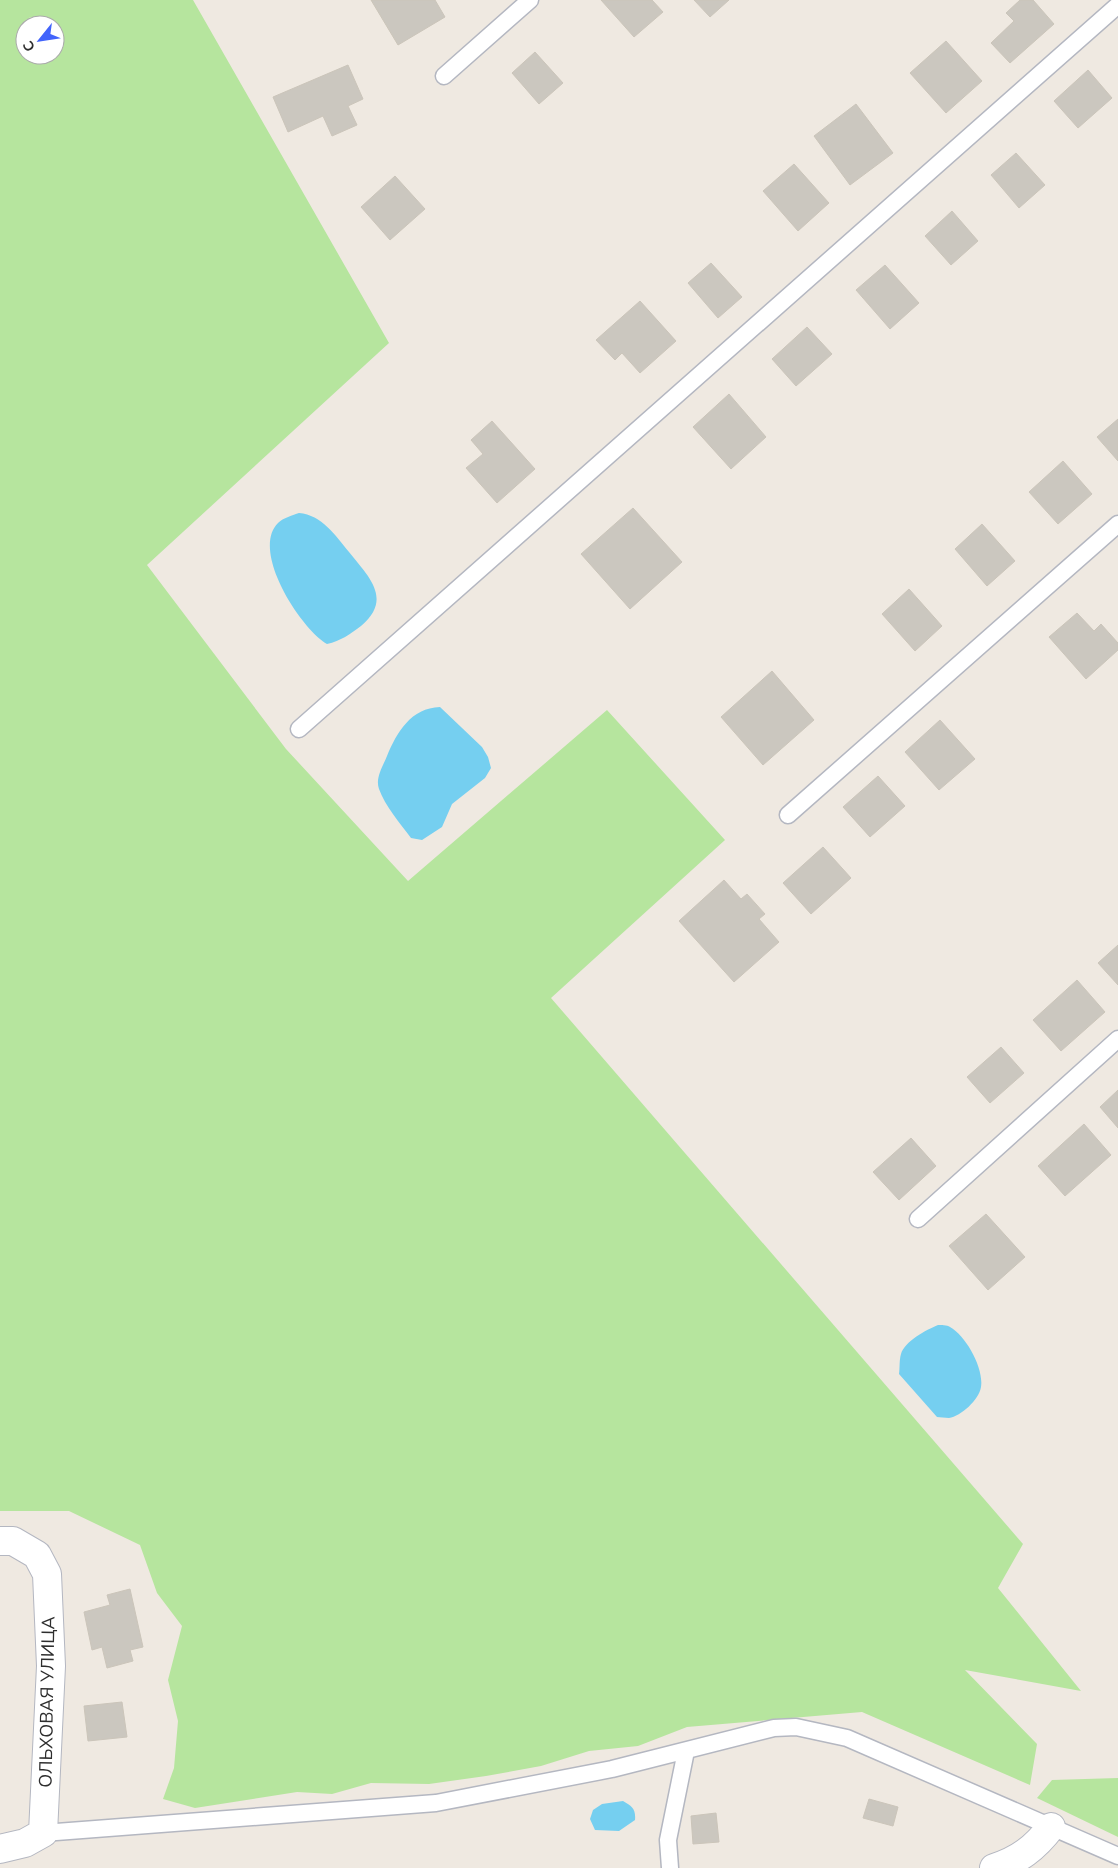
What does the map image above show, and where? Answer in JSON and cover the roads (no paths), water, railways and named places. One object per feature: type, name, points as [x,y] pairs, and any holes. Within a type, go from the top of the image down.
[{"type":"street","name":"ОЛЬХОВАЯ УЛИЦА","points":[[0,1541],[13,1541],[37,1556],[47,1574],[51,1666],[43,1833]]},
{"type":"street","points":[[994,1868],[1012,1862],[1026,1854],[1051,1827]]},
{"type":"street","points":[[0,1849],[25,1843],[43,1833]]},
{"type":"lane","points":[[444,76],[530,0]]},
{"type":"lane","points":[[299,729],[1118,6]]},
{"type":"lane","points":[[788,815],[1118,524]]},
{"type":"lane","points":[[918,1218],[1118,1039]]},
{"type":"lane","points":[[43,1833],[436,1803],[535,1785],[686,1752],[774,1728],[796,1728],[816,1730],[847,1738],[1118,1856]]},
{"type":"lane","points":[[670,1868],[668,1840],[686,1752]]},
{"type":"water","points":[[299,513],[315,518],[333,533],[364,570],[370,579],[377,597],[375,607],[361,626],[332,643],[327,644],[316,636],[304,623],[282,588],[274,570],[270,552],[271,536],[278,523],[285,518]]},
{"type":"water","points":[[440,707],[482,747],[488,757],[491,768],[485,778],[452,804],[442,827],[422,840],[411,838],[389,808],[379,789],[378,781],[395,738],[406,723],[421,712],[430,708]]},
{"type":"water","points":[[938,1325],[949,1326],[968,1345],[977,1362],[981,1379],[980,1392],[969,1407],[954,1417],[949,1418],[937,1417],[899,1374],[903,1349],[911,1340]]},
{"type":"water","points":[[623,1801],[633,1808],[635,1820],[619,1831],[595,1830],[590,1819],[593,1810],[602,1804]]}]
